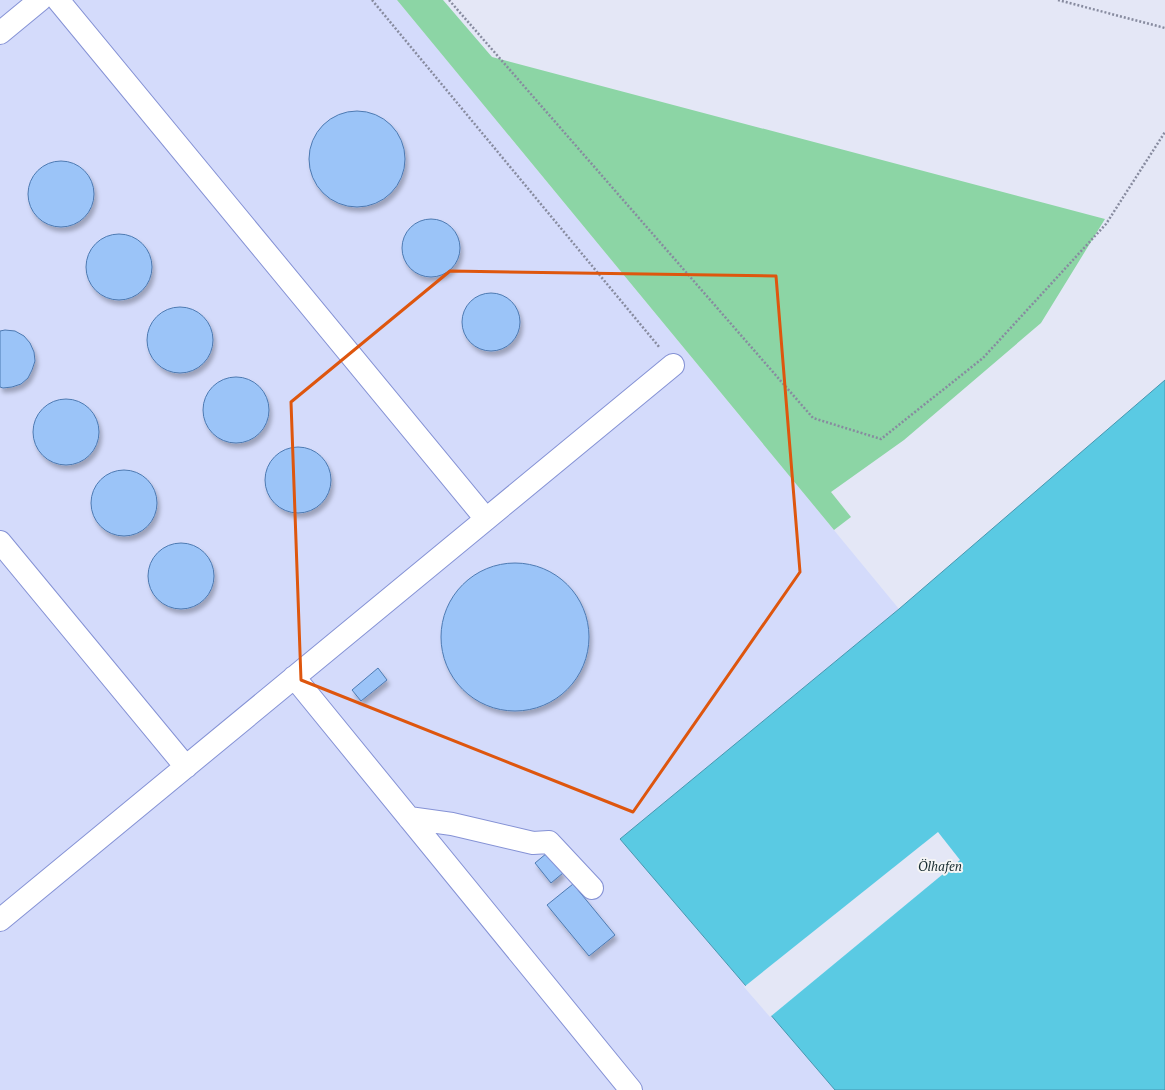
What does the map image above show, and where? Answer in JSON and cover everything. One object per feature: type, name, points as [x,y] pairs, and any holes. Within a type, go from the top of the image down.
[{"type":"street","points":[[0,33],[40,0]]},
{"type":"street","points":[[58,0],[486,519]]},
{"type":"street","points":[[0,920],[673,365]]},
{"type":"street","points":[[0,542],[186,767]]},
{"type":"street","points":[[294,677],[631,1090]]},
{"type":"street","points":[[409,818],[452,824],[533,843],[549,842],[592,888]]},
{"type":"path","points":[[372,0],[673,365]]},
{"type":"path","points":[[450,0],[813,418],[881,439],[989,352],[1106,224],[1165,132]]},
{"type":"path","points":[[1058,0],[1165,28]]},
{"type":"highlighted area","points":[[450,271],[776,276],[800,572],[633,812],[301,680],[291,402]]},
{"type":"shaded area","points":[[0,0],[397,0],[899,609],[620,839],[835,1090],[0,1090]]},
{"type":"green space","points":[[397,0],[443,0],[492,57],[1105,219],[1041,323],[904,440],[831,492],[851,517],[834,530]]},
{"type":"water","name":"Ölhafen","points":[[1165,380],[1165,1090],[835,1090],[620,839],[899,609]]},
{"type":"pier","points":[[938,832],[960,860],[770,1017],[744,987]]},
{"type":"building","points":[[357,111],[375,115],[384,119],[391,125],[397,132],[401,141],[405,159],[401,177],[397,186],[391,193],[384,199],[375,203],[357,207],[339,203],[330,199],[323,193],[317,186],[313,177],[309,159],[313,141],[317,132],[323,125],[330,119],[339,115]]},
{"type":"building","points":[[55,161],[67,161],[80,166],[85,170],[92,181],[94,194],[92,207],[85,218],[74,225],[67,227],[55,227],[42,222],[33,213],[28,200],[28,188],[33,175],[42,166]]},
{"type":"building","points":[[431,219],[442,221],[455,232],[458,237],[460,248],[458,259],[447,272],[442,275],[431,277],[420,275],[407,264],[404,259],[402,248],[404,237],[415,224],[420,221]]},
{"type":"building","points":[[112,234],[126,234],[138,239],[147,248],[152,260],[150,280],[143,291],[126,300],[112,300],[100,295],[91,286],[86,274],[86,260],[91,248],[100,239]]},
{"type":"building","points":[[491,293],[502,295],[515,306],[518,311],[520,322],[518,333],[507,346],[502,349],[491,351],[480,349],[467,338],[464,333],[462,322],[464,311],[475,298],[480,295]]},
{"type":"building","points":[[174,307],[186,307],[199,312],[204,316],[211,327],[213,340],[211,353],[204,364],[193,371],[186,373],[174,373],[161,368],[152,359],[147,346],[147,334],[152,321],[161,312]]},
{"type":"building","points":[[0,331],[15,331],[24,336],[30,343],[34,352],[35,361],[28,378],[21,384],[3,388],[0,387]]},
{"type":"building","points":[[230,377],[242,377],[249,379],[260,386],[267,397],[269,410],[267,423],[260,434],[249,441],[242,443],[230,443],[223,441],[212,434],[205,423],[203,416],[203,404],[205,397],[212,386],[223,379]]},
{"type":"building","points":[[60,399],[72,399],[85,404],[90,408],[97,419],[99,432],[97,445],[90,456],[79,463],[72,465],[60,465],[47,460],[38,451],[33,438],[33,426],[38,413],[47,404]]},
{"type":"building","points":[[292,447],[304,447],[317,452],[322,456],[329,467],[331,480],[329,493],[322,504],[311,511],[304,513],[292,513],[279,508],[270,499],[265,486],[265,474],[270,461],[279,452]]},
{"type":"building","points":[[118,470],[130,470],[143,475],[148,479],[155,490],[157,503],[155,516],[148,527],[137,534],[130,536],[118,536],[105,531],[96,522],[91,509],[91,497],[96,484],[105,475]]},
{"type":"building","points":[[174,543],[188,543],[200,548],[209,557],[214,569],[212,589],[205,600],[188,609],[174,609],[162,604],[153,595],[148,583],[148,569],[153,557],[162,548]]},
{"type":"building","points":[[515,563],[529,565],[550,572],[562,580],[572,590],[583,609],[589,637],[587,651],[580,672],[572,684],[562,694],[543,705],[515,711],[501,709],[480,702],[468,694],[458,684],[447,665],[441,637],[443,623],[450,602],[458,590],[468,580],[487,569]]},
{"type":"building","points":[[378,668],[387,680],[361,701],[352,690]]},
{"type":"building","points":[[547,853],[563,873],[551,883],[535,863]]},
{"type":"building","points":[[573,884],[615,935],[589,956],[547,905]]}]
